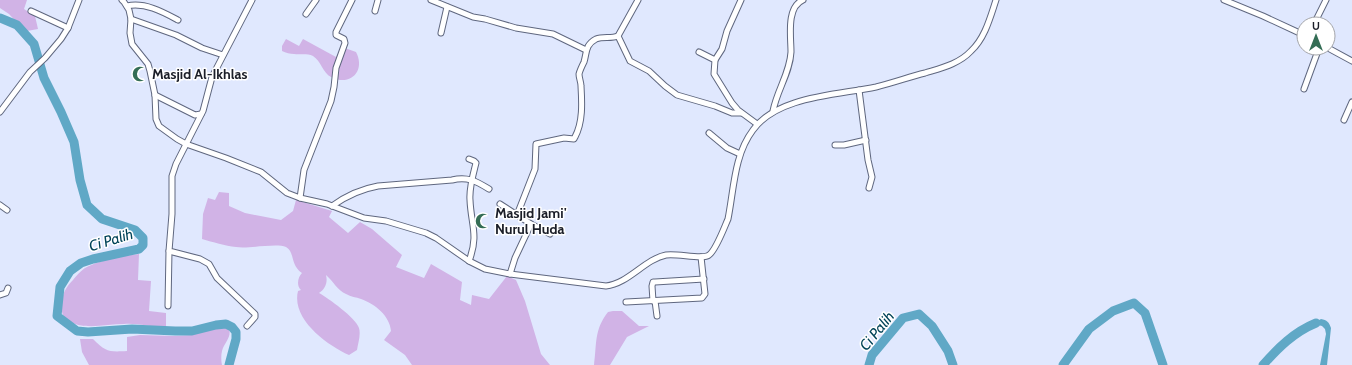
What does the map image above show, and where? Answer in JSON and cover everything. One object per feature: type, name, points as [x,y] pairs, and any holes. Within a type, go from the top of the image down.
[{"type":"street","points":[[0,112],[30,72],[46,58],[61,39],[68,28],[79,0]]},
{"type":"street","points":[[122,0],[127,6],[130,19],[132,44],[148,64],[155,95],[156,119],[159,126],[186,144],[256,170],[287,193],[300,198],[332,206],[364,218],[412,227],[436,238],[469,261],[485,269],[510,274],[606,286],[616,283],[660,257],[673,254],[701,258],[711,254],[726,225],[740,154],[744,144],[757,124],[774,111],[810,99],[894,82],[942,68],[966,57],[976,46],[985,32],[996,0]]},
{"type":"street","points":[[168,306],[172,176],[176,164],[202,114],[211,82],[223,55],[252,0]]},
{"type":"street","points":[[306,14],[316,0]]},
{"type":"street","points":[[300,198],[304,170],[331,101],[336,68],[345,43],[344,39],[336,35],[336,32],[352,0]]},
{"type":"street","points":[[375,11],[378,0]]},
{"type":"street","points":[[431,0],[473,17],[516,28],[553,34],[586,50]]},
{"type":"street","points":[[618,36],[638,0]]},
{"type":"street","points":[[741,0],[727,32],[721,52],[715,60],[714,74],[735,107],[757,124]]},
{"type":"street","points":[[774,111],[777,96],[789,67],[791,53],[790,25],[792,16],[798,3],[803,0]]},
{"type":"street","points":[[1224,0],[1296,31]]},
{"type":"street","points":[[1318,16],[1326,0]]},
{"type":"street","points":[[127,6],[142,2],[178,20]]},
{"type":"street","points":[[441,33],[447,7]]},
{"type":"street","points":[[31,12],[68,28]]},
{"type":"street","points":[[130,19],[176,35],[202,48],[223,55]]},
{"type":"street","points":[[518,215],[535,169],[536,144],[564,138],[574,138],[576,136],[581,120],[582,98],[579,72],[588,46],[596,39],[602,37],[618,36]]},
{"type":"street","points":[[618,36],[630,61],[649,71],[676,94],[732,113],[741,113]]},
{"type":"street","points":[[699,52],[715,60]]},
{"type":"street","points":[[1336,52],[1352,61]]},
{"type":"street","points":[[1304,89],[1316,56]]},
{"type":"street","points":[[859,90],[868,160],[873,178],[869,188]]},
{"type":"street","points":[[155,95],[195,115],[202,114]]},
{"type":"street","points":[[1344,120],[1352,102]]},
{"type":"street","points":[[709,133],[727,148],[740,154]]},
{"type":"street","points":[[835,145],[844,145],[866,140]]},
{"type":"street","points":[[469,159],[476,163],[470,199],[474,228],[474,244],[469,261]]},
{"type":"street","points":[[332,206],[366,189],[378,186],[463,178],[473,180],[489,189]]},
{"type":"street","points":[[500,204],[531,224],[550,234]]},
{"type":"street","points":[[0,205],[7,210]]},
{"type":"street","points":[[510,274],[515,258],[531,224]]},
{"type":"street","points":[[169,251],[200,259],[209,264],[217,278],[255,314],[247,326]]},
{"type":"street","points":[[626,302],[702,298],[705,294],[701,258]]},
{"type":"street","points":[[657,316],[652,286],[653,282],[704,279]]},
{"type":"street","points":[[0,296],[6,293],[8,288]]},
{"type":"shaded area","points":[[0,0],[27,0],[24,9],[35,16],[38,29],[27,31],[22,28],[9,14],[0,8]]},
{"type":"shaded area","points":[[286,39],[299,46],[303,39],[336,57],[342,47],[356,52],[359,59],[357,71],[350,78],[344,80],[338,80],[331,77],[313,56],[306,54],[290,54],[282,51],[282,46]]},
{"type":"shaded area","points":[[219,192],[229,193],[229,206],[245,213],[281,220],[293,211],[296,200],[332,211],[329,217],[348,233],[360,222],[372,229],[402,255],[396,267],[424,278],[431,264],[462,282],[460,300],[471,305],[472,295],[489,299],[507,276],[516,280],[525,301],[541,354],[550,365],[412,365],[405,355],[384,340],[391,331],[388,320],[381,311],[366,301],[343,293],[326,275],[326,286],[319,293],[353,319],[360,331],[357,350],[349,355],[340,351],[321,338],[313,330],[305,321],[300,311],[297,301],[298,291],[301,290],[298,286],[298,281],[302,273],[298,270],[294,263],[289,249],[282,246],[236,247],[202,239],[203,214],[208,198],[215,200]]},
{"type":"shaded area","points":[[139,254],[138,280],[151,281],[149,311],[166,313],[166,328],[129,324],[87,326],[73,323],[65,318],[62,309],[63,295],[69,285],[82,270],[107,260]]},
{"type":"shaded area","points":[[622,311],[639,326],[649,326],[627,337],[610,365],[594,365],[600,325],[608,312]]},
{"type":"shaded area","points":[[223,327],[229,329],[230,332],[222,351],[222,365],[89,365],[82,352],[80,339],[93,339],[108,350],[127,351],[127,337],[140,335],[192,335]]},
{"type":"water","points":[[1321,319],[1328,322],[1331,328],[1327,365],[1320,365],[1326,334],[1325,329],[1318,325],[1305,328]]},
{"type":"waterway","name":"Ci Palih","points":[[0,18],[17,25],[34,44],[44,78],[74,142],[80,180],[87,205],[102,219],[135,230],[143,238],[143,245],[139,249],[93,259],[81,263],[70,271],[60,287],[57,316],[77,331],[88,332],[132,329],[192,331],[226,324],[232,327],[236,332],[236,339],[229,365]]},
{"type":"waterway","name":"Ci Palih","points":[[1063,365],[1089,329],[1113,311],[1134,303],[1145,313],[1163,365]]},
{"type":"waterway","name":"Ci Palih","points":[[869,365],[872,355],[903,318],[919,314],[932,326],[948,351],[953,365]]},
{"type":"waterway","name":"Ci Palih","points":[[1263,365],[1287,341],[1316,323]]},
{"type":"place","name":"Masjid Al-Ikhlas","points":[[140,74]]},
{"type":"place","name":"Masjid Jami' Nurul Huda","points":[[483,221]]}]
